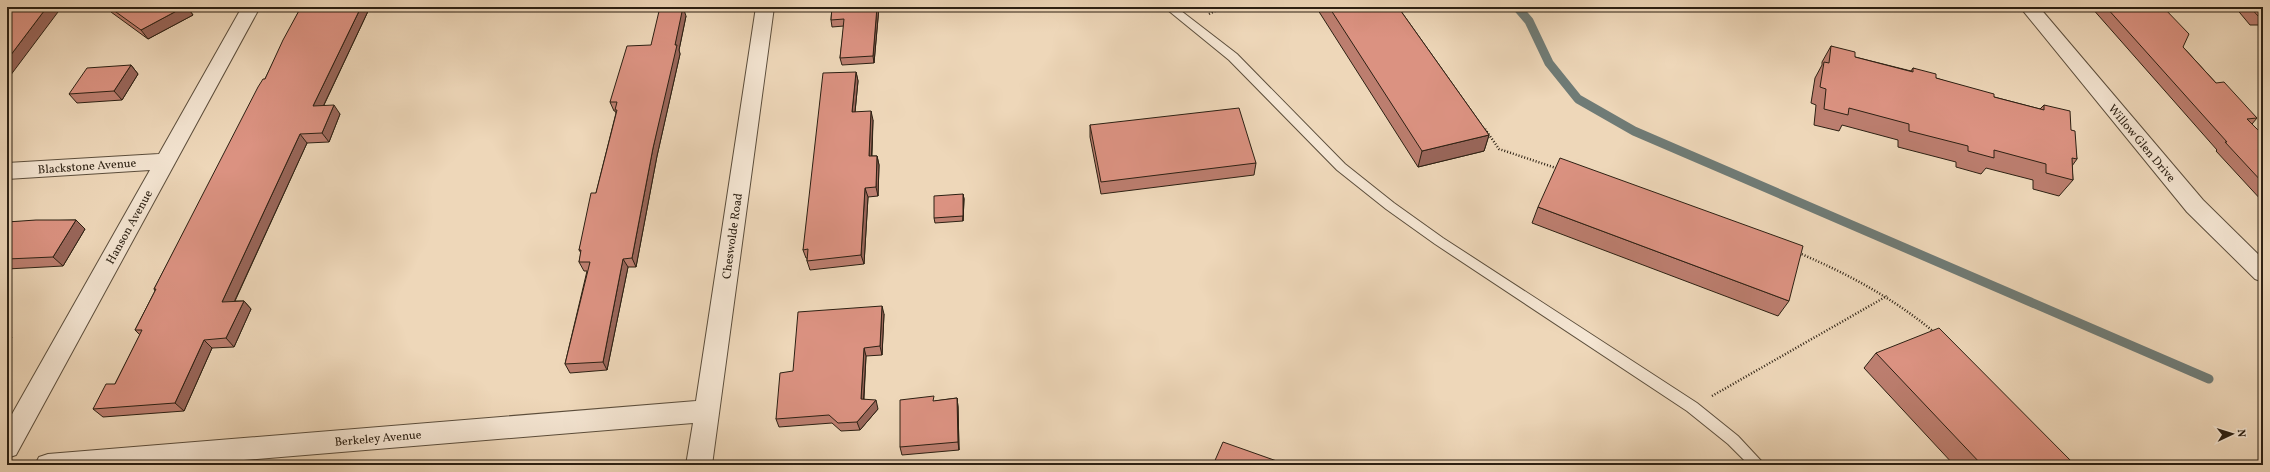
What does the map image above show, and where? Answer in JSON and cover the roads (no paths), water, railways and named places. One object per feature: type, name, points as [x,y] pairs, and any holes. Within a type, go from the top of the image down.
[{"type":"street","name":"Hanson Avenue","points":[[7,447],[251,7]]},
{"type":"street","name":"Cheswolde Road","points":[[699,465],[765,7]]},
{"type":"street","name":"Willow Glen Drive","points":[[2029,7],[2196,206],[2263,273]]},
{"type":"street","name":"Blackstone Avenue","points":[[7,171],[166,160]]},
{"type":"street","name":"Berkeley Avenue","points":[[48,465],[707,411]]},
{"type":"lane","points":[[1169,7],[1233,57],[1341,167],[1390,206],[1439,241],[1692,407],[1733,440],[1758,465]]},
{"type":"waterway","points":[[1517,7],[1529,21],[1549,63],[1578,99],[1634,131],[2209,379]]}]
